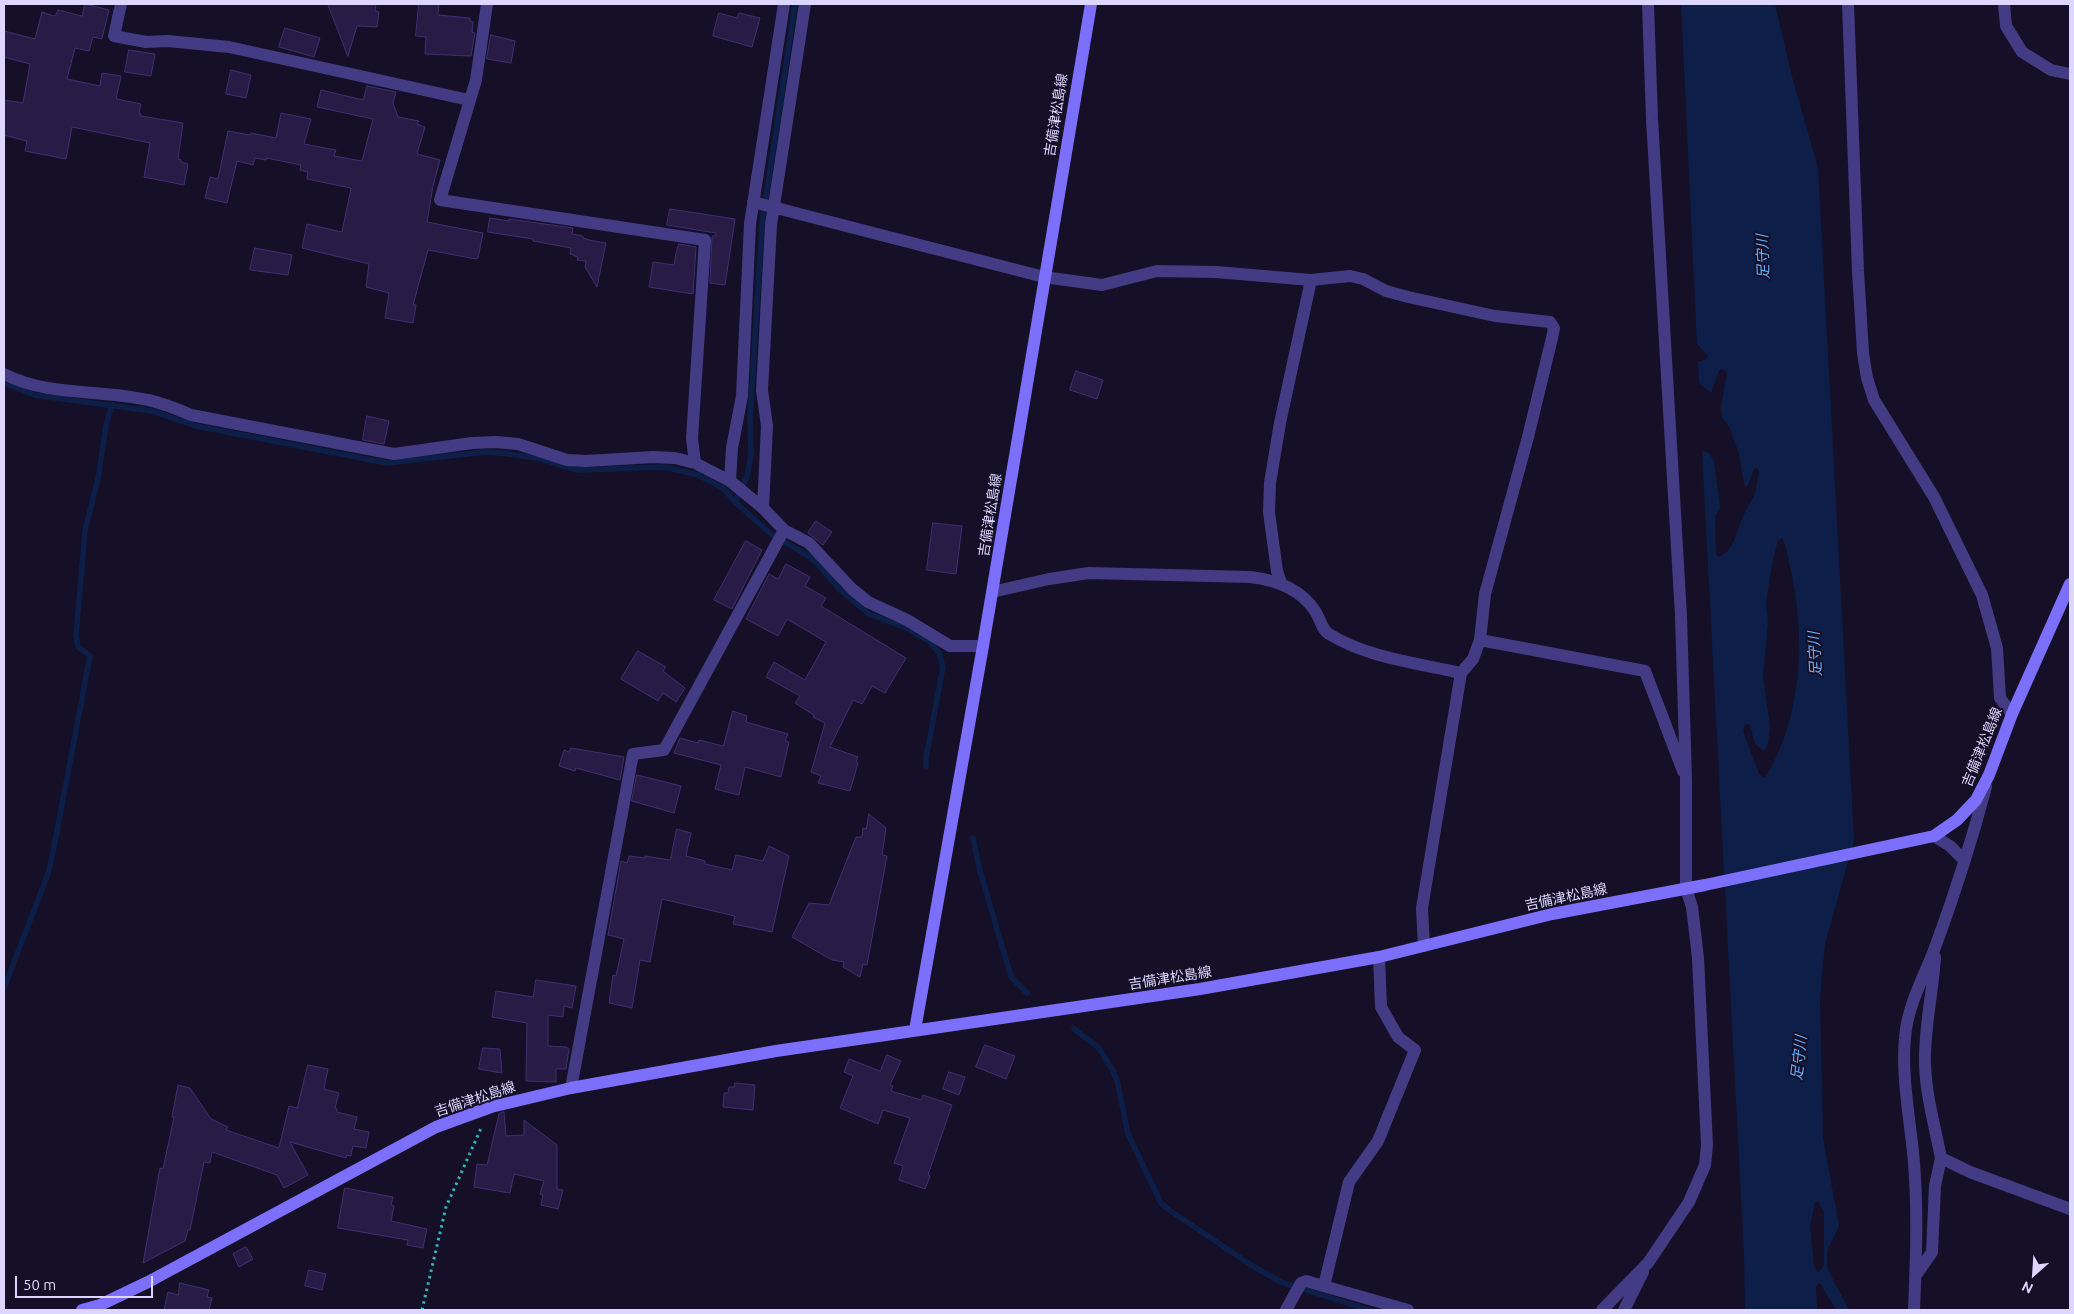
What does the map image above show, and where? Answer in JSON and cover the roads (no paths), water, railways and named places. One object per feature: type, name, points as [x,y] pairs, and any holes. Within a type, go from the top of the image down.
[{"type":"main road","name":"吉備津松島線","points":[[915,1030],[983,646],[1091,4]]},
{"type":"main road","name":"吉備津松島線","points":[[82,1310],[100,1305],[148,1282],[428,1131],[491,1107],[571,1088],[776,1051],[1200,989],[1379,957],[1552,914],[1705,885],[1934,836],[1957,820],[1976,800],[1989,775],[2012,714],[2070,584]]},
{"type":"street","points":[[120,4],[114,36],[146,42],[168,41],[229,47],[469,100]]},
{"type":"street","points":[[487,4],[476,80],[440,200],[705,240],[692,438],[695,463]]},
{"type":"street","points":[[732,482],[732,448],[742,396],[747,268],[753,202],[784,4]]},
{"type":"street","points":[[762,508],[767,426],[762,390],[774,208],[805,4]]},
{"type":"street","points":[[1624,1310],[1648,1263],[1688,1202],[1705,1165],[1706,1152],[1698,958],[1692,907],[1686,888],[1686,780],[1681,616],[1652,119],[1648,4]]},
{"type":"street","points":[[1848,4],[1858,271],[1863,353],[1867,378],[1874,400],[1934,496],[1982,595],[1997,648],[2000,698],[2012,714]]},
{"type":"street","points":[[2004,4],[2006,26],[2022,52],[2051,70],[2070,74]]},
{"type":"street","points":[[753,202],[1044,277],[1102,285],[1157,271],[1216,272],[1311,280],[1350,276],[1363,279],[1394,293],[1495,316],[1550,322],[1554,328],[1528,437],[1485,594],[1480,640],[1473,658],[1461,672],[1422,908],[1424,946]]},
{"type":"street","points":[[1281,583],[1277,571],[1269,512],[1270,483],[1280,423],[1311,280]]},
{"type":"street","points":[[4,374],[19,382],[38,387],[147,400],[171,406],[191,415],[394,454],[472,443],[496,442],[518,444],[566,460],[586,461],[653,457],[675,458],[695,463],[732,482],[762,508],[781,536],[808,543],[852,589],[868,602],[914,623],[950,646],[983,646]]},
{"type":"street","points":[[571,1088],[633,754],[664,750],[781,536]]},
{"type":"street","points":[[992,592],[1049,579],[1089,573],[1270,579],[1295,591],[1315,610],[1326,633],[1361,650],[1461,672]]},
{"type":"street","points":[[1480,640],[1645,671],[1686,780]]},
{"type":"street","points":[[1914,1310],[1917,1246],[1914,1163],[1908,1110],[1905,1038],[1909,1015],[1936,946],[1976,824],[1989,775]]},
{"type":"street","points":[[1934,836],[1950,846],[1964,860]]},
{"type":"street","points":[[1915,1277],[1932,1252],[1935,1186],[1941,1158],[1929,1101],[1925,1064],[1926,1028],[1934,982],[1936,946]]},
{"type":"street","points":[[1324,1286],[1349,1182],[1378,1141],[1415,1050],[1398,1037],[1381,1007],[1379,957]]},
{"type":"street","points":[[1941,1158],[1970,1172],[2070,1209]]},
{"type":"street","points":[[1602,1310],[1648,1263]]},
{"type":"street","points":[[1286,1310],[1298,1288],[1306,1281],[1408,1310]]},
{"type":"water","name":"足守川","points":[[1681,4],[1775,4],[1791,73],[1818,168],[1854,840],[1825,944],[1820,997],[1823,1138],[1839,1226],[1827,1251],[1828,1270],[1849,1310],[1836,1310],[1820,1283],[1816,1286],[1817,1310],[1745,1310],[1744,1253],[1702,451],[1709,453],[1714,461],[1720,507],[1715,517],[1716,555],[1719,557],[1728,551],[1734,541],[1743,516],[1755,494],[1759,471],[1757,468],[1754,469],[1747,487],[1744,484],[1739,454],[1730,428],[1722,417],[1721,407],[1727,372],[1724,369],[1719,370],[1711,393],[1699,383],[1698,362],[1707,359],[1707,355],[1697,344]],"holes":[[[1782,538],[1796,597],[1799,650],[1798,677],[1787,730],[1765,778],[1759,774],[1743,731],[1745,724],[1750,725],[1755,744],[1764,751],[1768,744],[1770,726],[1763,676],[1768,622],[1766,603],[1772,564],[1778,540]],[[1815,1202],[1818,1202],[1824,1212],[1824,1265],[1818,1273],[1814,1266],[1810,1226]]]},
{"type":"waterway","points":[[735,502],[747,477],[751,455],[750,419],[762,223],[795,4]]},
{"type":"waterway","points":[[4,383],[34,395],[152,411],[196,426],[387,463],[485,452],[537,458],[578,470],[665,467],[698,475],[723,488],[735,502],[771,534],[817,563],[840,590],[869,614],[904,627],[928,640],[939,653],[943,667],[926,758],[926,767]]},
{"type":"waterway","points":[[4,988],[48,874],[90,656],[78,647],[76,636],[85,531],[98,479],[106,425],[112,405]]},
{"type":"waterway","points":[[973,838],[980,871],[1009,970],[1012,978],[1027,993]]},
{"type":"waterway","points":[[1074,1029],[1098,1047],[1112,1069],[1117,1080],[1128,1134],[1161,1203],[1251,1265],[1281,1282],[1369,1310]]}]
